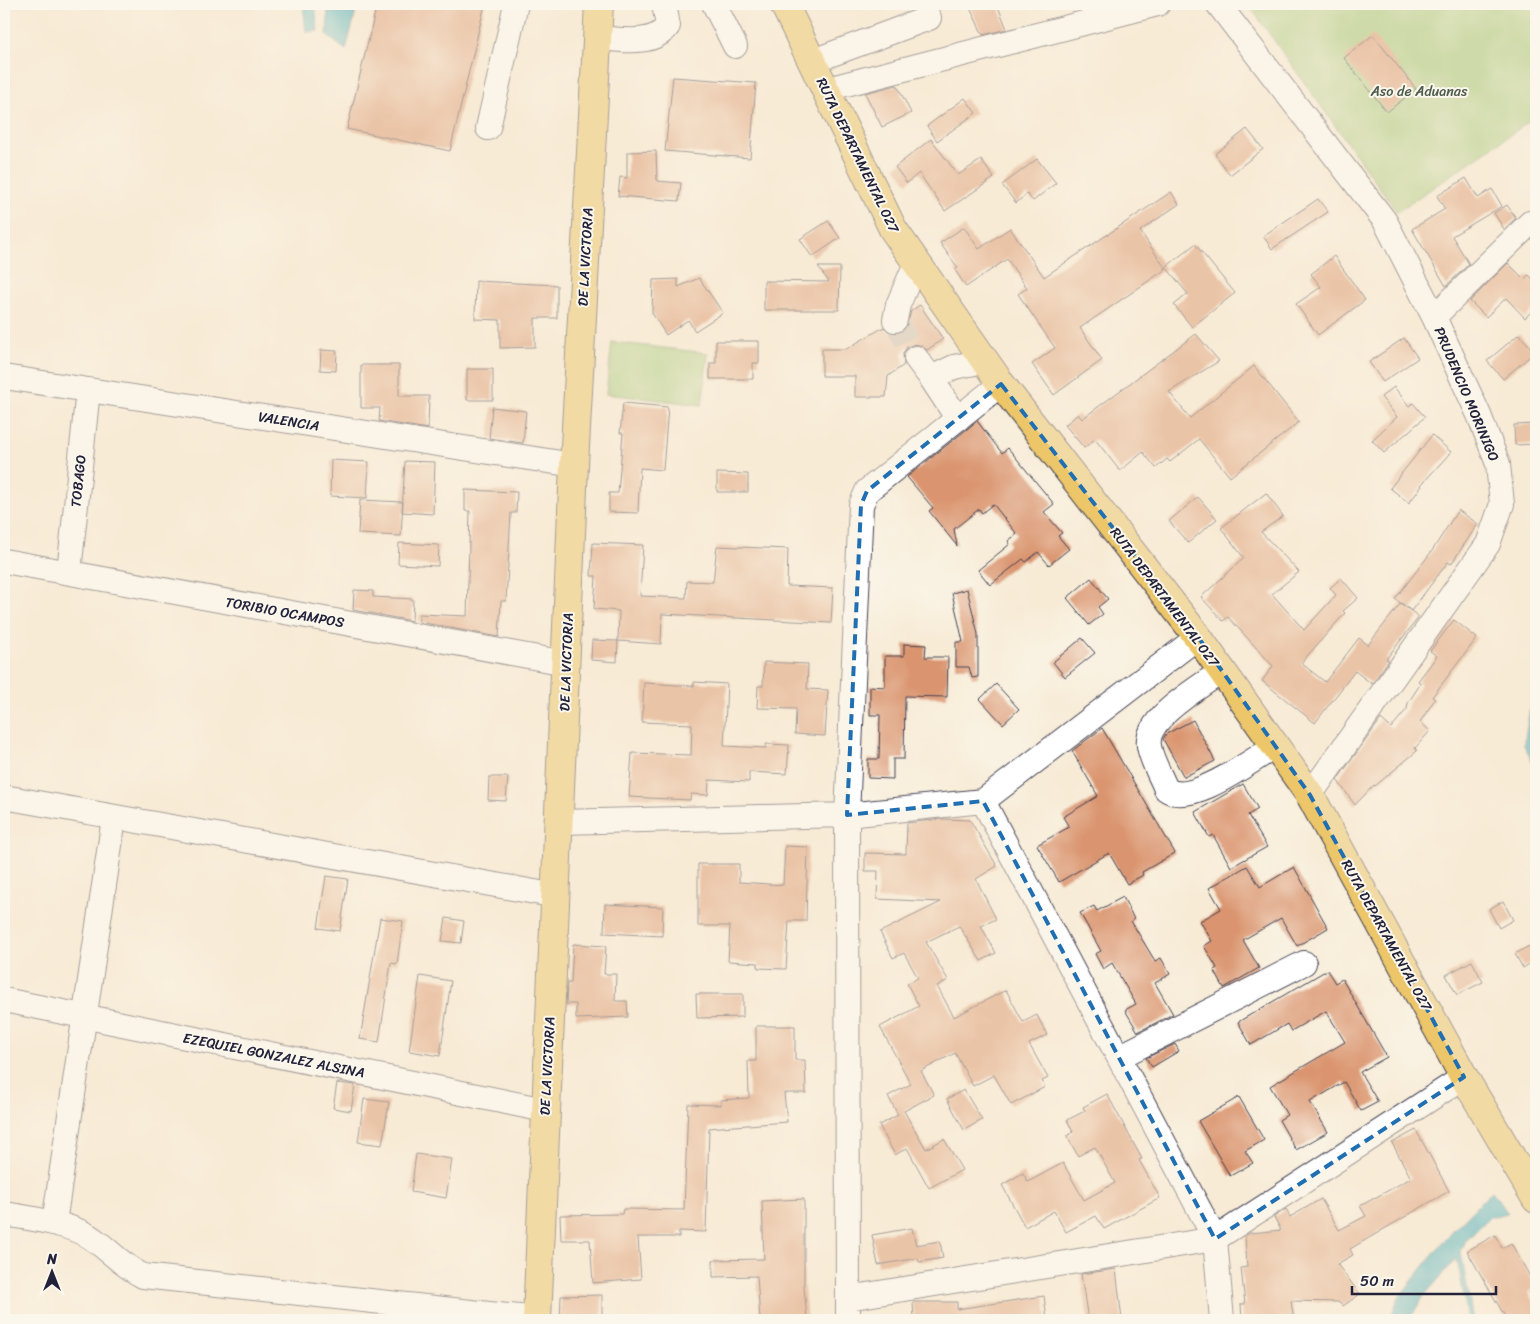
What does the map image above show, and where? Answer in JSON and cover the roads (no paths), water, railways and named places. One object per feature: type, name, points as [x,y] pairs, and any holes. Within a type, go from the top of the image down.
[{"type":"main road","name":"DE LA VICTORIA","points":[[537,1320],[545,1110],[557,896],[574,465],[599,4]]},
{"type":"main road","name":"RUTA DEPARTAMENTAL 027","points":[[784,4],[827,89],[893,229],[1001,384],[1198,637],[1310,795],[1464,1077],[1536,1199]]},
{"type":"street","points":[[488,128],[516,4]]},
{"type":"street","points":[[597,38],[636,40],[654,36],[668,26],[664,4]]},
{"type":"street","points":[[714,4],[736,46]]},
{"type":"street","points":[[827,89],[1158,4]]},
{"type":"street","name":"PRUDENCIO MORINIGO","points":[[1218,4],[1385,221],[1434,317],[1479,415],[1498,464],[1502,504],[1488,544],[1310,795]]},
{"type":"street","points":[[813,61],[929,18]]},
{"type":"street","points":[[1434,317],[1530,223]]},
{"type":"street","points":[[895,320],[898,305],[916,263]]},
{"type":"street","points":[[916,358],[958,419]]},
{"type":"street","points":[[931,378],[954,367],[985,362]]},
{"type":"street","name":"VALENCIA","points":[[4,376],[574,465]]},
{"type":"street","points":[[1001,384],[867,491],[861,505],[847,815],[848,1309],[1215,1239],[1464,1077]]},
{"type":"street","name":"TOBAGO","points":[[69,572],[88,390]]},
{"type":"street","name":"TORIBIO OCAMPOS","points":[[4,561],[566,664]]},
{"type":"street","points":[[560,822],[847,815],[983,801],[1198,637]]},
{"type":"street","points":[[1222,671],[1158,719],[1150,730],[1149,745],[1166,789],[1171,793],[1184,794],[1205,788],[1276,746]]},
{"type":"street","points":[[4,797],[557,896]]},
{"type":"street","points":[[983,801],[1215,1239],[1222,1320]]},
{"type":"street","points":[[54,1223],[114,818]]},
{"type":"street","points":[[1119,1057],[1304,963]]},
{"type":"street","name":"EZEQUIEL GONZALEZ ALSINA","points":[[4,1000],[545,1110]]},
{"type":"street","points":[[4,1214],[54,1223],[92,1238],[126,1268],[143,1276],[444,1314],[537,1320]]},
{"type":"water","points":[[303,4],[315,4],[318,31],[306,32]]},
{"type":"water","points":[[328,4],[358,4],[346,50],[327,36]]},
{"type":"water","points":[[1536,668],[1536,770],[1524,745]]},
{"type":"water","points":[[1492,1191],[1508,1213],[1490,1217],[1465,1242],[1461,1252],[1473,1320],[1468,1320],[1457,1258],[1424,1296],[1409,1320],[1389,1320],[1399,1297],[1453,1230]]},
{"type":"tunnel","points":[[895,320],[916,358]]},
{"type":"park label","name":"Aso de Aduanas","points":[[1419,91]]}]
